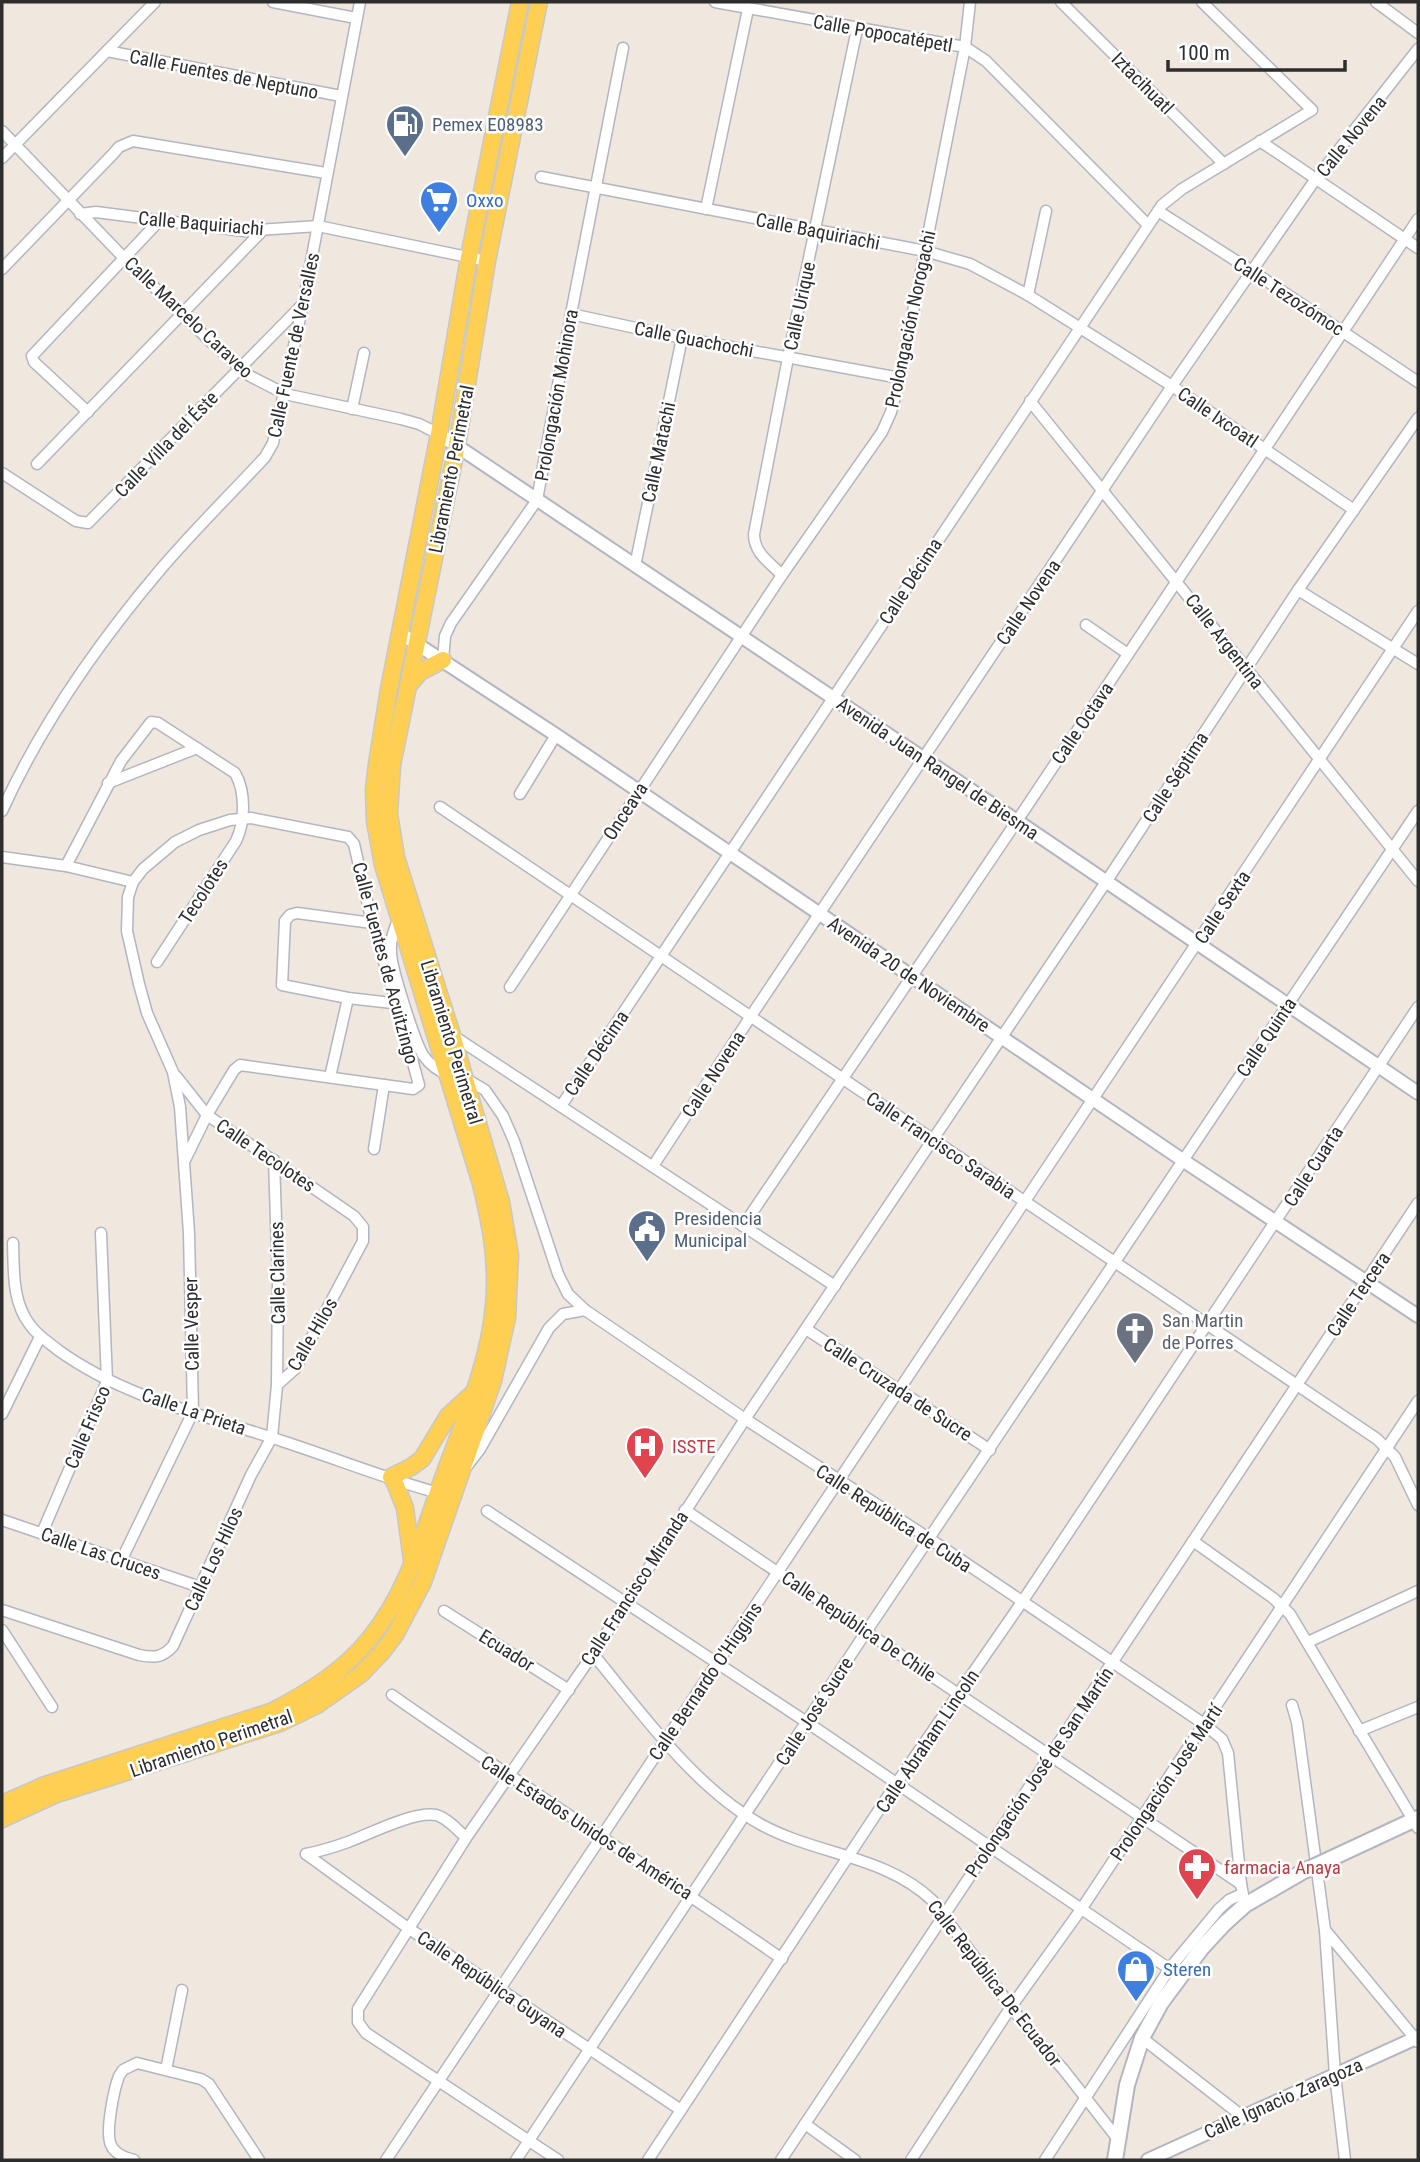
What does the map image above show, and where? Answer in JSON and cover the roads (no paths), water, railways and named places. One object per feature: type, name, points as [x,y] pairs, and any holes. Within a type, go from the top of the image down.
[{"type":"main road","name":"Libramiento Perimetral","points":[[2,1819],[54,1795],[280,1723],[339,1691],[382,1652],[395,1635],[423,1582],[491,1332],[495,1306],[495,1257],[481,1184],[378,842],[374,789],[389,689],[520,2]]},
{"type":"main road","name":"Libramiento Perimetral","points":[[2,1804],[57,1781],[273,1712],[303,1695],[343,1666],[371,1638],[395,1601],[445,1495],[462,1470],[501,1348],[510,1278],[507,1232],[501,1202],[452,1035],[396,858],[391,833],[391,771],[457,445],[487,261],[539,2]]},
{"type":"main road","points":[[406,688],[420,672],[443,660]]},
{"type":"main road","points":[[412,1563],[405,1508],[392,1478],[422,1459],[448,1416],[474,1393]]},
{"type":"main road","points":[[1115,2160],[1127,2085],[1142,2038],[1175,1972],[1209,1941],[1243,1894],[1417,1822]]},
{"type":"street","points":[[2,158],[155,2]]},
{"type":"street","points":[[273,2],[356,18]]},
{"type":"street","name":"Calle Fuente de Versalles","points":[[2,811],[26,760],[50,721],[137,599],[184,543],[270,451],[285,394],[303,304],[359,2]]},
{"type":"street","name":"Calle Popocatépetl","points":[[715,2],[965,47],[986,61],[1148,225]]},
{"type":"street","name":"Prolongación Norogachi","points":[[741,636],[882,432],[891,412],[965,47],[970,2]]},
{"type":"street","name":"Iztacihuatl","points":[[1061,2],[1224,164]]},
{"type":"street","name":"Calle Décima","points":[[561,1107],[1157,211],[1170,197],[1312,110],[1202,2]]},
{"type":"street","points":[[1376,2],[1418,33]]},
{"type":"street","points":[[706,209],[748,9]]},
{"type":"street","name":"Calle Urique","points":[[782,575],[759,552],[754,544],[754,534],[857,29]]},
{"type":"street","name":"Prolongación Mohinora","points":[[443,660],[445,636],[452,623],[537,500],[623,48]]},
{"type":"street","name":"Calle Novena","points":[[653,1166],[1172,386],[1315,180],[1418,49]]},
{"type":"street","name":"Calle Fuentes de Neptuno","points":[[107,51],[341,96]]},
{"type":"street","name":"Calle Marcelo Caraveo","points":[[2,131],[124,258],[240,368],[268,387],[285,394],[419,424],[457,445]]},
{"type":"street","points":[[2,269],[126,143],[142,141],[326,173]]},
{"type":"street","points":[[1260,141],[1418,248]]},
{"type":"street","name":"Calle Baquiriachi","points":[[541,177],[925,251],[970,264],[1080,326]]},
{"type":"street","points":[[1028,295],[1046,211]]},
{"type":"street","name":"Calle Tezozómoc","points":[[1157,211],[1418,382]]},
{"type":"street","name":"Calle Baquiriachi","points":[[80,214],[96,212],[262,231],[318,226],[487,261]]},
{"type":"street","name":"Calle Octava","points":[[743,1226],[1418,219]]},
{"type":"street","points":[[88,412],[32,359],[34,353],[160,220]]},
{"type":"street","points":[[37,464],[262,231]]},
{"type":"street","name":"Calle Villa del Éste","points":[[2,473],[76,521],[88,523],[303,304]]},
{"type":"street","name":"Calle Guachochi","points":[[571,314],[682,338],[900,378]]},
{"type":"street","name":"Calle Ixcoatl","points":[[1080,326],[1354,510]]},
{"type":"street","name":"Calle Matachi","points":[[635,566],[682,338]]},
{"type":"street","points":[[352,409],[364,353]]},
{"type":"street","name":"Calle Argentina","points":[[1030,401],[1418,881]]},
{"type":"street","name":"Calle Séptima","points":[[934,1139],[1107,882],[1298,590],[1418,418]]},
{"type":"street","name":"Avenida Juan Rangel de Biesma","points":[[457,445],[1418,1093]]},
{"type":"street","points":[[1298,590],[1418,664]]},
{"type":"street","name":"Calle Sexta","points":[[1024,1202],[1418,611]]},
{"type":"street","points":[[1086,625],[1128,654]]},
{"type":"street","name":"Avenida 20 de Noviembre","points":[[400,633],[556,735],[1184,1161],[1418,1316]]},
{"type":"street","name":"Onceava","points":[[510,987],[741,636]]},
{"type":"street","points":[[66,866],[108,783],[151,722],[158,723],[235,773],[240,787],[243,818],[199,830],[175,842],[154,858],[133,882],[128,897],[127,932],[147,1013],[173,1072]]},
{"type":"street","points":[[520,794],[556,735]]},
{"type":"street","points":[[108,783],[197,748]]},
{"type":"street","name":"Calle Francisco Sarabia","points":[[440,807],[1387,1447],[1395,1457],[1418,1505]]},
{"type":"street","name":"Calle Quinta","points":[[1115,1263],[1418,811]]},
{"type":"street","name":"Calle Fuentes de Acuitzingo","points":[[243,818],[344,835],[354,844],[372,923],[401,1004],[419,1083],[418,1087],[413,1089],[384,1085]]},
{"type":"street","name":"Tecolotes","points":[[157,962],[236,841],[243,818]]},
{"type":"street","points":[[2,857],[66,866],[133,882]]},
{"type":"street","points":[[372,923],[297,913],[290,915],[285,921],[283,987],[401,1004]]},
{"type":"street","points":[[399,919],[391,941],[391,951],[401,1004],[419,1048],[429,1063],[446,1074],[463,1077]]},
{"type":"street","points":[[330,1077],[348,998]]},
{"type":"street","name":"Calle Cuarta","points":[[1206,1323],[1277,1221],[1418,1007]]},
{"type":"street","points":[[431,1023],[835,1286]]},
{"type":"street","points":[[185,1160],[206,1115],[234,1070],[240,1065],[384,1085],[374,1149]]},
{"type":"street","name":"Calle Tecolotes","points":[[173,1072],[206,1115],[354,1216],[364,1232]]},
{"type":"street","name":"Calle Vesper","points":[[121,1561],[192,1412],[185,1160],[173,1072]]},
{"type":"street","name":"Calle República de Cuba","points":[[463,1077],[485,1090],[503,1116],[514,1141],[558,1274],[568,1294],[584,1310],[1205,1724],[1222,1740],[1228,1753],[1243,1894]]},
{"type":"street","name":"Calle Francisco Miranda","points":[[438,2080],[366,2033],[358,2022],[358,2009],[466,1838],[569,1690],[745,1419],[934,1139]]},
{"type":"street","name":"Calle Clarines","points":[[274,1160],[278,1280],[277,1385]]},
{"type":"street","name":"Calle Bernardo O'Higgins","points":[[386,2160],[498,1988],[1024,1202]]},
{"type":"street","name":"Calle Tercera","points":[[1297,1385],[1418,1203]]},
{"type":"street","name":"Calle Hilos","points":[[272,1437],[277,1385],[295,1369],[359,1251],[364,1232]]},
{"type":"street","name":"Calle Frisco","points":[[42,1533],[107,1381],[100,1233]]},
{"type":"street","name":"Calle La Prieta","points":[[13,1243],[14,1278],[21,1312],[40,1337],[107,1381],[192,1412],[445,1495]]},
{"type":"street","name":"Calle José Sucre","points":[[516,2160],[866,1632],[1115,1263]]},
{"type":"street","points":[[462,1470],[480,1449],[549,1328],[564,1314],[584,1310]]},
{"type":"street","name":"Calle Abraham Lincoln","points":[[648,2160],[896,1784],[1022,1602],[1206,1323]]},
{"type":"street","name":"Calle Cruzada de Sucre","points":[[806,1329],[990,1450]]},
{"type":"street","points":[[2,1414],[40,1337]]},
{"type":"street","name":"Prolongación José de San Martín","points":[[781,2160],[1297,1385]]},
{"type":"street","name":"Prolongación José Martí","points":[[911,2160],[1011,2007],[1082,1908],[1205,1724],[1418,1401]]},
{"type":"street","name":"Calle Los Hilos","points":[[2,1610],[139,1655],[164,1656],[173,1646],[251,1475],[272,1437]]},
{"type":"street","name":"Calle República De Chile","points":[[685,1510],[1143,1816],[1243,1894]]},
{"type":"street","points":[[487,1511],[718,1663],[1175,1972],[1085,2097],[1045,2160]]},
{"type":"street","name":"Calle Las Cruces","points":[[2,1520],[200,1587]]},
{"type":"street","points":[[1193,1541],[1282,1605],[1308,1642],[1359,1731],[1417,1822]]},
{"type":"street","points":[[1308,1642],[1418,1591]]},
{"type":"street","name":"Ecuador","points":[[444,1611],[569,1690]]},
{"type":"street","points":[[2,1630],[52,1707]]},
{"type":"street","name":"Calle República De Ecuador","points":[[593,1654],[664,1741],[717,1791],[746,1814],[781,1834],[851,1856],[903,1878],[920,1889],[1117,2138]]},
{"type":"street","name":"Calle Estados Unidos de América","points":[[392,1695],[509,1777],[602,1835],[782,1959]]},
{"type":"street","points":[[1293,1705],[1325,1930],[1335,2075],[1345,2160]]},
{"type":"street","points":[[1359,1731],[1418,1707]]},
{"type":"street","name":"Calle República Guyana","points":[[466,1838],[444,1819],[437,1815],[426,1815],[401,1821],[330,1849],[306,1854],[408,1928],[681,2110]]},
{"type":"street","points":[[1325,1930],[1417,2039]]},
{"type":"street","points":[[166,2070],[182,1990]]},
{"type":"street","points":[[1142,2038],[1242,2116]]},
{"type":"street","name":"Calle Ignacio Zaragoza","points":[[1148,2160],[1417,2039]]},
{"type":"street","points":[[130,2159],[111,2146],[108,2134],[117,2083],[123,2070],[137,2063],[201,2079],[209,2084],[259,2160]]},
{"type":"street","points":[[438,2080],[558,2160]]},
{"type":"street","points":[[805,2124],[855,2160]]},
{"type":"place","name":"Pemex E08983","points":[[405,158]]},
{"type":"place","name":"Oxxo","points":[[439,234]]},
{"type":"place","name":"Presidencia Municipal","points":[[647,1263]]},
{"type":"place","name":"San Martin de Porres","points":[[1135,1365]]},
{"type":"place","name":"ISSTE","points":[[645,1480]]},
{"type":"place","name":"farmacia Anaya","points":[[1197,1901]]},
{"type":"place","name":"Steren","points":[[1136,2003]]}]
